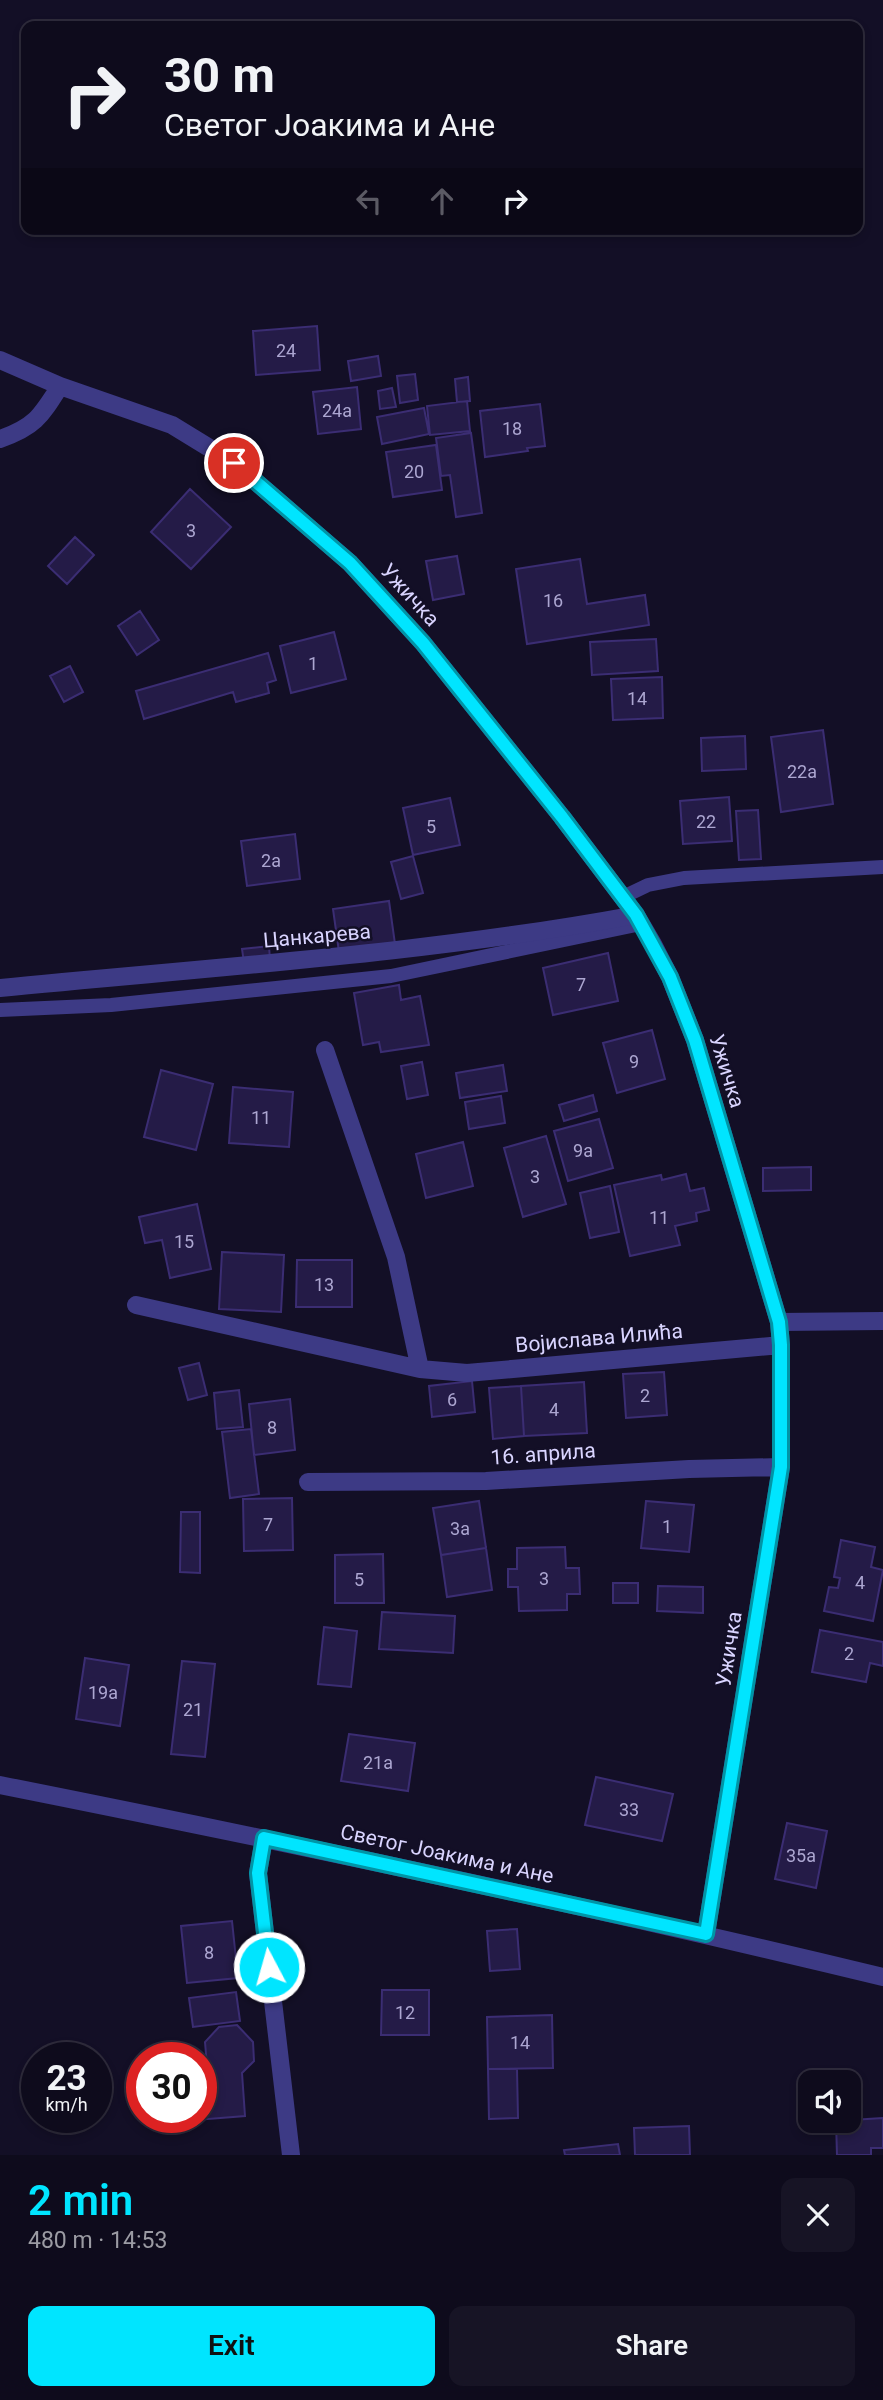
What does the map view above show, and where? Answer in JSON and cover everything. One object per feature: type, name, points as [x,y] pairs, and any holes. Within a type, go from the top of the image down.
[{"type":"street","name":"Ужичка","points":[[0,360],[60,386],[172,425],[234,463],[350,563],[423,643],[623,897],[670,977],[695,1040],[779,1322],[781,1345],[781,1467],[706,1934]]},
{"type":"street","points":[[0,439],[17,433],[39,419],[60,386]]},
{"type":"street","name":"Цанкарева","points":[[0,988],[403,951],[638,919]]},
{"type":"street","points":[[325,1050],[396,1257],[420,1369]]},
{"type":"street","name":"Војислава Илића","points":[[136,1305],[420,1369],[467,1373],[781,1345]]},
{"type":"street","points":[[779,1322],[883,1321]]},
{"type":"street","name":"16. априла","points":[[308,1482],[486,1481],[689,1469],[781,1467]]},
{"type":"street","name":"Светог Јоакима и Ане","points":[[0,1785],[264,1838],[706,1934],[883,1977]]},
{"type":"street","points":[[264,1838],[258,1873],[290,2155]]},
{"type":"lane","points":[[623,897],[648,884],[684,878],[883,867]]},
{"type":"lane","points":[[0,1010],[111,1005],[391,976],[638,919]]},
{"type":"building","points":[[317,326],[320,370],[256,375],[253,331]]},
{"type":"building","points":[[378,356],[381,376],[351,381],[348,361]]},
{"type":"building","points":[[415,374],[418,400],[400,403],[397,376]]},
{"type":"building","points":[[468,377],[470,401],[457,402],[455,379]]},
{"type":"building","points":[[357,387],[361,429],[318,434],[313,392]]},
{"type":"building","points":[[392,388],[396,407],[380,409],[378,391]]},
{"type":"building","points":[[467,401],[470,431],[430,435],[427,406]]},
{"type":"building","points":[[540,404],[545,446],[485,457],[480,411]]},
{"type":"building","points":[[424,408],[429,434],[382,444],[377,417]]},
{"type":"building","points":[[471,433],[482,513],[456,517],[450,475],[441,476],[436,438]]},
{"type":"building","points":[[436,445],[442,490],[393,497],[386,452]]},
{"type":"building","points":[[190,489],[231,527],[191,569],[151,532]]},
{"type":"building","points":[[75,537],[94,555],[67,584],[48,566]]},
{"type":"building","points":[[457,556],[464,594],[433,600],[426,561]]},
{"type":"building","points":[[580,559],[587,604],[645,595],[649,625],[527,644],[516,569]]},
{"type":"building","points":[[140,611],[159,640],[137,655],[118,626]]},
{"type":"building","points":[[334,632],[346,679],[291,693],[280,646]]},
{"type":"building","points":[[656,639],[658,671],[592,675],[590,642]]},
{"type":"building","points":[[268,653],[276,680],[267,683],[269,693],[236,702],[233,692],[144,719],[136,691]]},
{"type":"building","points":[[70,666],[83,692],[64,702],[50,676]]},
{"type":"building","points":[[662,677],[663,718],[613,720],[611,679]]},
{"type":"building","points":[[823,730],[833,804],[781,812],[771,737]]},
{"type":"building","points":[[745,736],[746,769],[702,771],[701,738]]},
{"type":"building","points":[[729,797],[732,841],[683,844],[680,801]]},
{"type":"building","points":[[450,798],[460,845],[413,855],[403,808]]},
{"type":"building","points":[[758,810],[761,859],[739,860],[736,811]]},
{"type":"building","points":[[295,834],[300,879],[247,886],[241,841]]},
{"type":"building","points":[[413,856],[423,893],[401,899],[391,862]]},
{"type":"building","points":[[389,901],[395,944],[339,952],[333,909]]},
{"type":"building","points":[[269,946],[270,960],[244,963],[242,949]]},
{"type":"building","points":[[608,953],[618,1001],[553,1015],[543,968]]},
{"type":"building","points":[[399,985],[401,1000],[420,996],[429,1045],[381,1052],[379,1042],[363,1045],[354,993]]},
{"type":"building","points":[[652,1030],[665,1079],[617,1093],[603,1043]]},
{"type":"building","points":[[422,1062],[428,1095],[407,1099],[401,1066]]},
{"type":"building","points":[[503,1065],[507,1091],[460,1098],[456,1073]]},
{"type":"building","points":[[161,1070],[213,1084],[196,1150],[144,1137]]},
{"type":"building","points":[[233,1087],[293,1092],[289,1147],[229,1143]]},
{"type":"building","points":[[593,1095],[597,1111],[564,1121],[559,1105]]},
{"type":"building","points":[[501,1096],[505,1123],[469,1129],[465,1102]]},
{"type":"building","points":[[599,1119],[613,1168],[568,1181],[554,1131]]},
{"type":"building","points":[[546,1136],[566,1204],[523,1217],[504,1148]]},
{"type":"building","points":[[463,1142],[473,1186],[426,1198],[416,1154]]},
{"type":"building","points":[[811,1167],[811,1190],[763,1191],[763,1168]]},
{"type":"building","points":[[686,1174],[690,1191],[704,1188],[709,1210],[696,1213],[697,1221],[675,1226],[680,1245],[630,1256],[614,1185],[661,1175],[662,1180]]},
{"type":"building","points":[[610,1186],[619,1232],[590,1238],[580,1193]]},
{"type":"building","points":[[197,1204],[211,1269],[170,1278],[162,1240],[145,1243],[139,1217]]},
{"type":"building","points":[[222,1252],[284,1255],[281,1312],[219,1309]]},
{"type":"building","points":[[297,1260],[352,1260],[352,1307],[296,1307]]},
{"type":"building","points":[[199,1363],[207,1395],[188,1400],[179,1368]]},
{"type":"building","points":[[664,1372],[667,1415],[626,1418],[623,1374]]},
{"type":"building","points":[[472,1381],[475,1412],[432,1417],[429,1386]]},
{"type":"building","points":[[584,1382],[587,1433],[524,1436],[521,1386]]},
{"type":"building","points":[[521,1386],[524,1436],[493,1439],[489,1388]]},
{"type":"building","points":[[239,1390],[243,1427],[217,1429],[214,1393]]},
{"type":"building","points":[[290,1399],[295,1450],[254,1455],[249,1404]]},
{"type":"building","points":[[251,1429],[259,1494],[230,1498],[222,1432]]},
{"type":"building","points":[[292,1498],[293,1550],[244,1551],[243,1499]]},
{"type":"building","points":[[479,1501],[486,1548],[441,1555],[433,1508]]},
{"type":"building","points":[[646,1501],[694,1505],[689,1552],[641,1548]]},
{"type":"building","points":[[181,1512],[200,1512],[200,1573],[180,1572]]},
{"type":"building","points":[[841,1540],[875,1547],[871,1567],[883,1570],[873,1621],[824,1611],[829,1587],[838,1588],[840,1578],[834,1577]]},
{"type":"building","points":[[565,1547],[566,1568],[579,1568],[580,1594],[567,1594],[567,1610],[519,1611],[518,1587],[508,1587],[508,1569],[517,1569],[517,1548]]},
{"type":"building","points":[[486,1548],[492,1590],[447,1597],[441,1555]]},
{"type":"building","points":[[383,1554],[384,1603],[335,1603],[335,1555]]},
{"type":"building","points":[[613,1583],[638,1583],[638,1603],[613,1603]]},
{"type":"building","points":[[658,1586],[703,1587],[703,1613],[657,1611]]},
{"type":"building","points":[[382,1612],[455,1616],[453,1653],[379,1649]]},
{"type":"building","points":[[324,1627],[357,1631],[351,1687],[318,1684]]},
{"type":"building","points":[[820,1630],[883,1642],[883,1666],[870,1663],[866,1682],[812,1672]]},
{"type":"building","points":[[85,1658],[129,1665],[120,1726],[76,1719]]},
{"type":"building","points":[[182,1661],[215,1664],[205,1757],[171,1754]]},
{"type":"building","points":[[349,1734],[415,1743],[408,1791],[341,1781]]},
{"type":"building","points":[[596,1777],[673,1794],[662,1841],[585,1825]]},
{"type":"building","points":[[787,1823],[827,1831],[816,1888],[775,1879]]},
{"type":"building","points":[[232,1921],[238,1978],[187,1983],[181,1926]]},
{"type":"building","points":[[517,1929],[520,1969],[490,1971],[487,1931]]},
{"type":"building","points":[[382,1990],[429,1990],[429,2035],[381,2035]]},
{"type":"building","points":[[236,1992],[240,2021],[193,2027],[189,1998]]},
{"type":"building","points":[[552,2015],[553,2068],[488,2069],[487,2017]]},
{"type":"building","points":[[237,2025],[253,2042],[254,2061],[242,2073],[245,2116],[217,2118],[217,2042],[205,2042],[219,2027]]},
{"type":"building","points":[[488,2069],[517,2069],[518,2118],[489,2119]]},
{"type":"building","points":[[883,2118],[883,2148],[871,2148],[871,2155],[837,2155],[836,2133],[861,2133],[861,2119]]},
{"type":"building","points":[[689,2126],[690,2155],[635,2155],[634,2128]]},
{"type":"building","points":[[618,2144],[620,2155],[565,2155],[564,2150]]},
{"type":"route","points":[[234,463],[350,563],[423,643],[562,817],[636,915],[670,977],[695,1040],[779,1322],[781,1345],[781,1467],[706,1934],[264,1838],[258,1873],[269,1967]]}]
